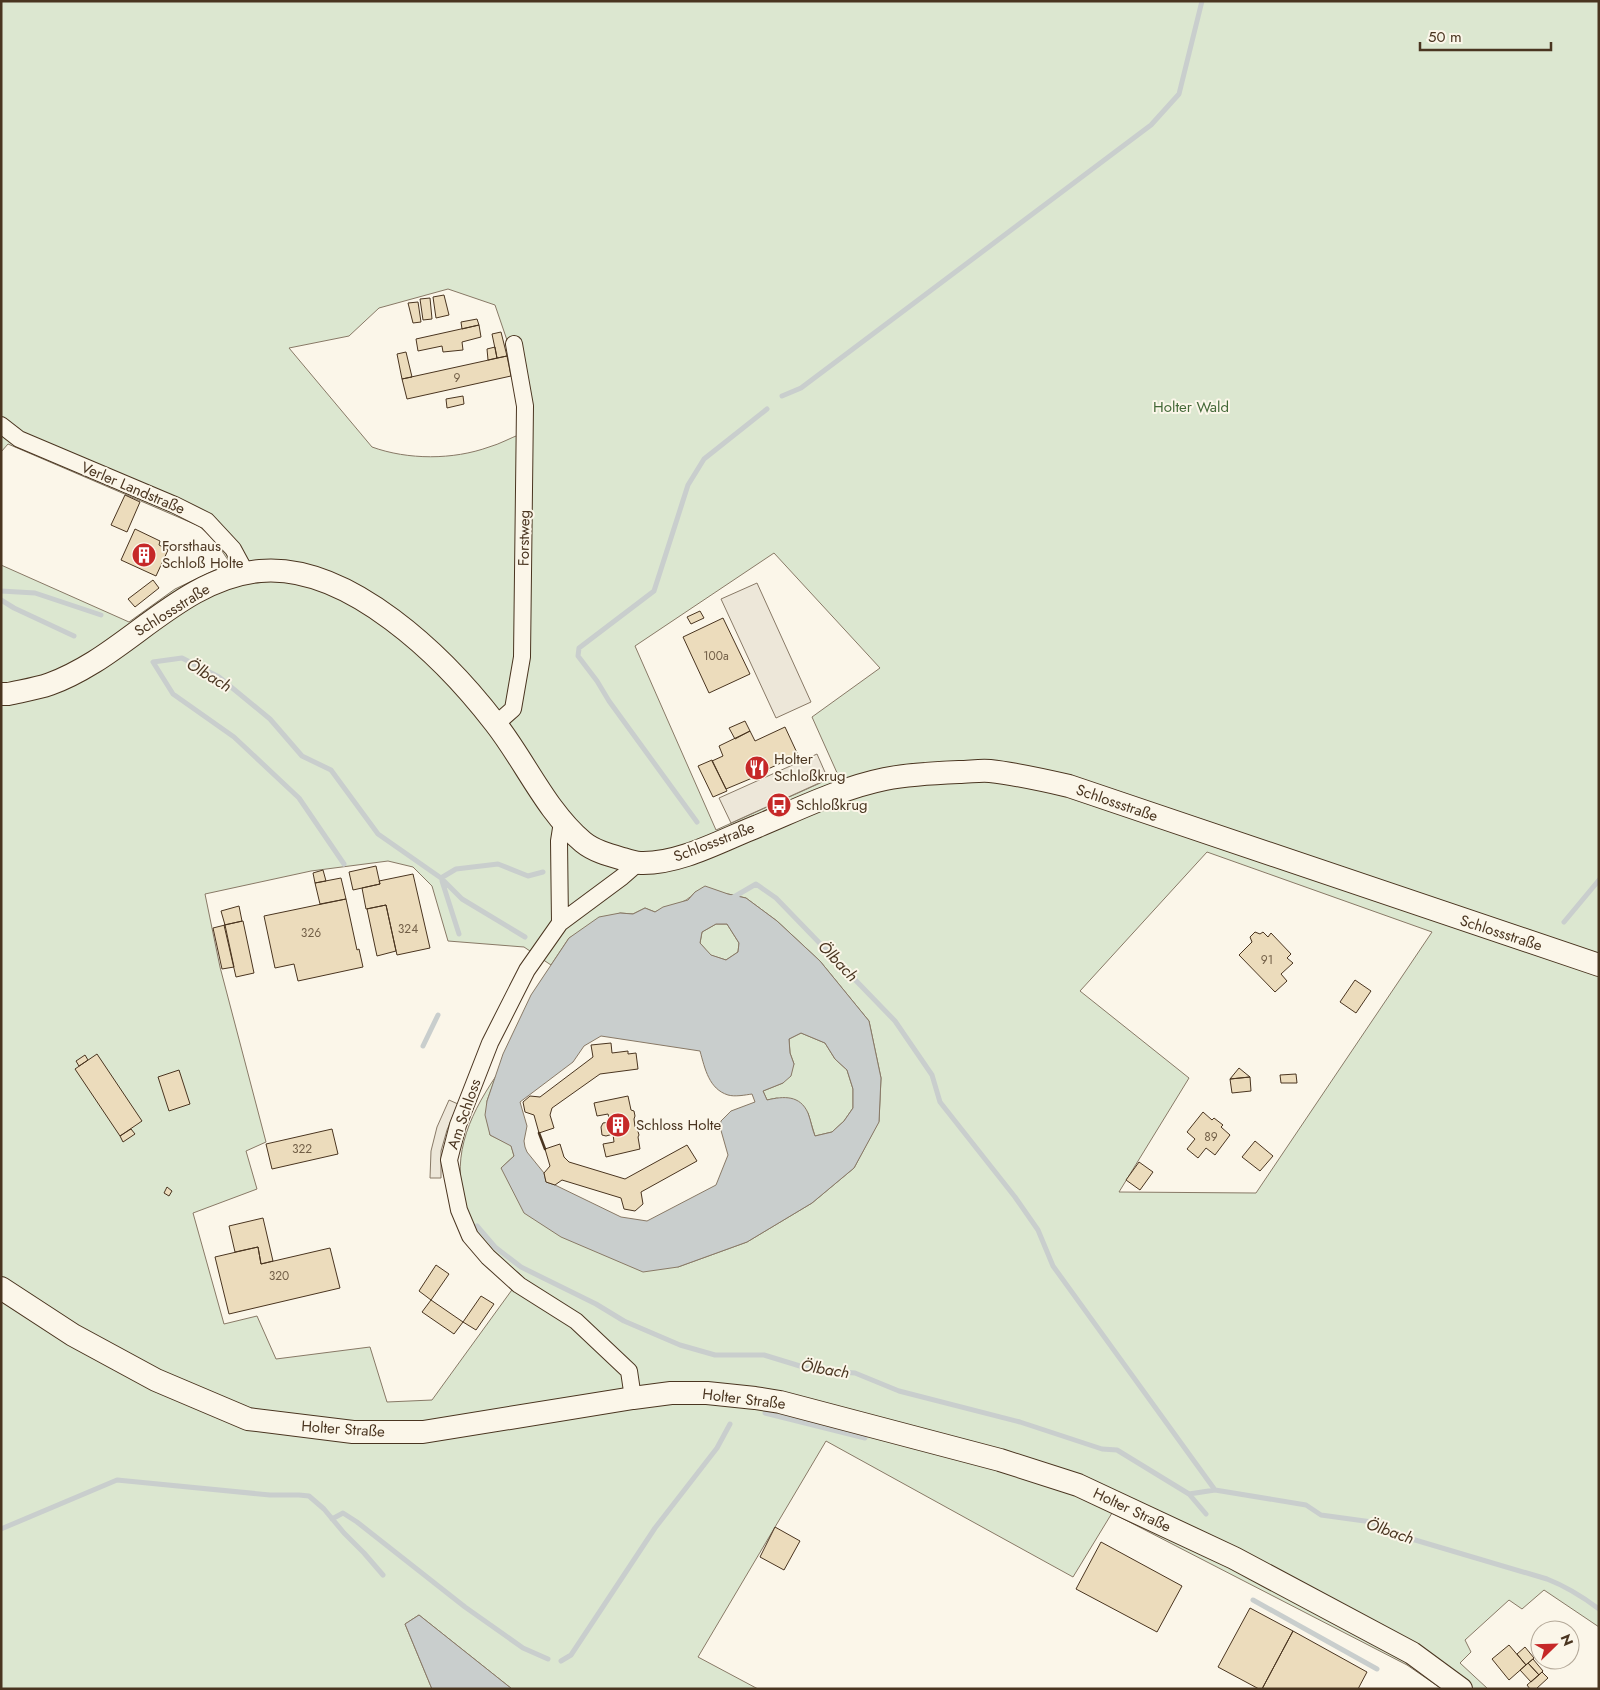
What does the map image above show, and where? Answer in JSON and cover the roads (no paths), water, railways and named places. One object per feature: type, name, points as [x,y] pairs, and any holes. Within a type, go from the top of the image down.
[{"type":"main road","name":"Schlossstraße","points":[[1,694],[51,684],[93,662],[180,601],[221,580],[246,572],[264,570],[284,571],[310,576],[339,586],[363,599],[392,620],[450,669],[496,724],[562,822],[586,844],[608,855],[638,863],[662,862],[706,848],[827,797],[883,780],[921,774],[986,771],[1029,776],[1069,786],[1599,965]]},
{"type":"main road","name":"Holter Straße","points":[[1,1288],[73,1336],[147,1375],[248,1419],[353,1432],[423,1432],[633,1398],[671,1393],[707,1393],[780,1402],[1000,1460],[1078,1485],[1234,1558],[1412,1652],[1461,1689]]},
{"type":"street","name":"Forstweg","points":[[496,724],[513,709],[522,656],[525,406],[514,344]]},
{"type":"street","name":"Verler Landstraße","points":[[1,425],[19,439],[175,505],[206,521],[233,549],[246,572]]},
{"type":"street","points":[[560,923],[559,841],[562,822]]},
{"type":"street","name":"Am Schloss","points":[[633,1398],[629,1370],[576,1321],[518,1285],[488,1257],[470,1236],[459,1210],[449,1160],[458,1125],[490,1043],[527,970],[560,923],[638,863]]},
{"type":"waterway","points":[[782,396],[801,388],[1151,125],[1179,94],[1202,1]]},
{"type":"waterway","points":[[697,822],[578,656],[579,648],[654,591],[688,485],[704,459],[767,409]]},
{"type":"waterway","name":"Ölbach","points":[[1,591],[35,593],[101,615]]},
{"type":"waterway","name":"Ölbach","points":[[1,600],[74,636]]},
{"type":"waterway","name":"Ölbach","points":[[344,864],[299,798],[234,737],[173,694],[153,662],[182,658],[219,677],[270,719],[302,756],[331,770],[378,834],[441,878],[456,869],[498,864],[528,876],[543,872]]},
{"type":"waterway","name":"Ölbach","points":[[441,878],[462,899],[525,937]]},
{"type":"waterway","points":[[1564,922],[1599,880]]},
{"type":"waterway","name":"Ölbach","points":[[442,881],[459,934]]},
{"type":"waterway","name":"Ölbach","points":[[732,898],[756,884],[776,898],[895,1021],[932,1075],[940,1102],[1015,1197],[1038,1230],[1053,1266],[1215,1490],[1306,1505],[1321,1515],[1372,1522],[1405,1537],[1547,1579],[1574,1592],[1599,1609]]},
{"type":"waterway","name":"Ölbach","points":[[423,1046],[438,1015]]},
{"type":"waterway","name":"Ölbach","points":[[477,1226],[495,1247],[521,1267],[596,1304],[624,1321],[680,1345],[715,1355],[764,1355],[813,1370],[855,1373],[899,1391],[1020,1422],[1102,1449],[1117,1450],[1189,1494],[1215,1490]]},
{"type":"waterway","points":[[765,1413],[865,1438]]},
{"type":"waterway","points":[[561,1661],[571,1655],[655,1528],[717,1448],[730,1424]]},
{"type":"waterway","points":[[1,1529],[117,1480],[270,1495],[309,1496],[324,1509],[383,1575]]},
{"type":"waterway","points":[[1189,1494],[1206,1514]]},
{"type":"waterway","points":[[332,1519],[343,1513],[357,1522],[465,1607],[523,1648],[548,1659]]},
{"type":"waterway","points":[[1253,1600],[1377,1669]]},
{"type":"place","name":"Forsthaus Schloß Holte","points":[[144,555]]},
{"type":"place","name":"Holter Schloßkrug","points":[[757,768]]},
{"type":"place","name":"Schloßkrug","points":[[779,805]]},
{"type":"place","name":"Schloss Holte","points":[[618,1125]]},
{"type":"park label","name":"Holter Wald","points":[[1191,407]]}]
